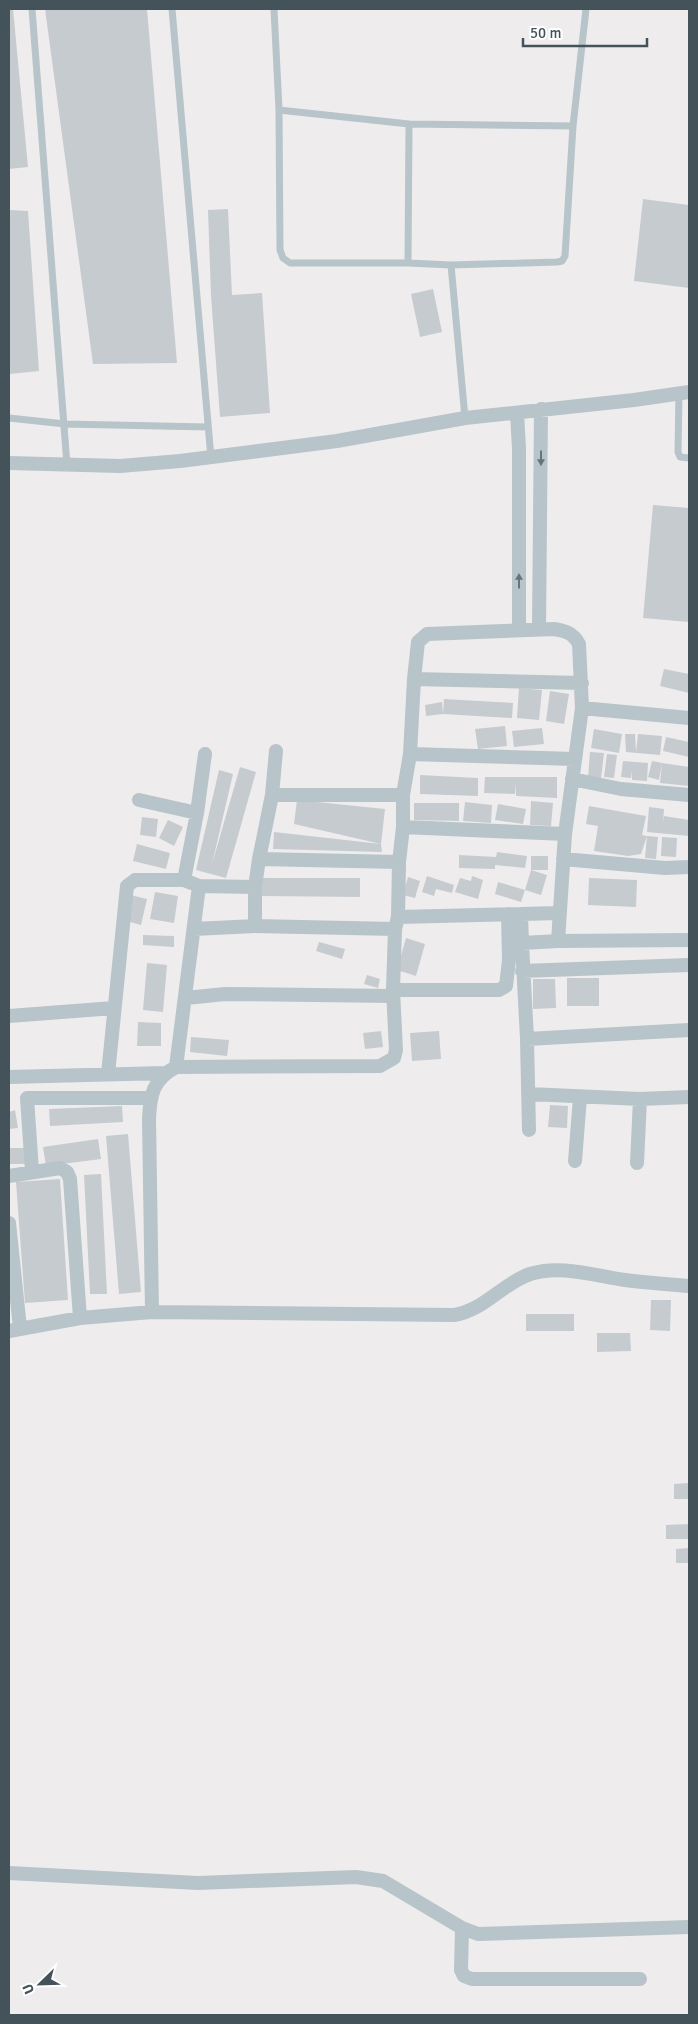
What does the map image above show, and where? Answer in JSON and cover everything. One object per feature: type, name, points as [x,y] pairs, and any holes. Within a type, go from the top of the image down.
[{"type":"street","points":[[9,463],[120,466],[211,458],[337,441],[465,418],[684,393]]},
{"type":"street","points":[[539,629],[541,409]]},
{"type":"street","points":[[518,413],[519,630]]},
{"type":"street","points":[[520,524],[541,524]]},
{"type":"street","points":[[9,1077],[170,1070],[380,1066],[394,1058],[396,1050],[393,993],[398,862],[403,827],[403,795],[410,754],[418,642],[427,634],[554,628],[569,632],[579,644],[582,708],[565,834],[558,942]]},
{"type":"street","points":[[414,679],[582,682]]},
{"type":"street","points":[[582,708],[689,718]]},
{"type":"street","points":[[255,926],[255,887],[272,795],[276,751]]},
{"type":"street","points":[[184,880],[197,813],[205,754]]},
{"type":"street","points":[[410,754],[575,759]]},
{"type":"street","points":[[572,778],[621,789],[689,795]]},
{"type":"street","points":[[272,795],[403,795]]},
{"type":"street","points":[[139,800],[197,813]]},
{"type":"street","points":[[403,827],[565,834]]},
{"type":"street","points":[[259,858],[398,862]]},
{"type":"street","points":[[563,859],[665,868],[689,867]]},
{"type":"street","points":[[108,1074],[128,886],[135,880],[184,880],[199,886],[255,887]]},
{"type":"street","points":[[152,1312],[148,1119],[150,1098],[155,1086],[170,1070],[186,998],[199,886]]},
{"type":"street","points":[[194,929],[396,923],[514,914],[559,913]]},
{"type":"street","points":[[514,914],[515,943],[522,971],[527,1039],[529,1130]]},
{"type":"street","points":[[515,943],[689,940]]},
{"type":"street","points":[[186,998],[225,994],[499,990],[506,986],[515,943]]},
{"type":"street","points":[[522,971],[689,966]]},
{"type":"street","points":[[9,1016],[114,1008]]},
{"type":"street","points":[[527,1039],[689,1030]]},
{"type":"street","points":[[529,1094],[640,1099],[689,1097]]},
{"type":"street","points":[[575,1161],[580,1097]]},
{"type":"street","points":[[32,1171],[27,1098],[150,1098]]},
{"type":"street","points":[[637,1163],[640,1099]]},
{"type":"street","points":[[9,1176],[60,1168],[67,1172],[70,1179],[80,1318]]},
{"type":"street","points":[[9,1224],[15,1329],[80,1318],[152,1312],[454,1315],[485,1302],[531,1274],[546,1271],[564,1270],[626,1281],[689,1286]]},
{"type":"street","points":[[9,1873],[198,1882],[356,1877],[383,1881],[462,1928],[478,1934],[689,1927]]},
{"type":"street","points":[[462,1928],[461,1970],[464,1976],[472,1979],[640,1979]]},
{"type":"lane","points":[[32,9],[67,466]]},
{"type":"lane","points":[[172,9],[211,458]]},
{"type":"lane","points":[[274,9],[280,110],[280,250],[283,258],[290,263],[408,262],[451,265],[562,261],[566,251],[573,126],[586,9]]},
{"type":"lane","points":[[280,110],[409,124],[573,126]]},
{"type":"lane","points":[[408,262],[409,124]]},
{"type":"lane","points":[[451,265],[465,418]]},
{"type":"lane","points":[[684,393],[678,452],[680,457],[689,458]]},
{"type":"lane","points":[[9,418],[65,424],[208,427]]},
{"type":"building","points":[[9,9],[13,9],[28,167],[9,169]]},
{"type":"building","points":[[45,9],[147,9],[177,363],[93,364]]},
{"type":"building","points":[[643,199],[689,205],[689,288],[634,281]]},
{"type":"building","points":[[228,209],[232,295],[262,293],[270,413],[220,417],[211,296],[208,210]]},
{"type":"building","points":[[9,210],[28,211],[39,371],[9,374]]},
{"type":"building","points":[[433,289],[442,332],[420,337],[411,294]]},
{"type":"building","points":[[653,505],[689,508],[689,622],[643,618]]},
{"type":"building","points":[[664,669],[689,674],[689,693],[660,686]]},
{"type":"building","points":[[519,688],[542,690],[539,720],[517,718]]},
{"type":"building","points":[[550,691],[569,694],[564,724],[546,721]]},
{"type":"building","points":[[444,699],[513,703],[512,718],[443,714]]},
{"type":"building","points":[[442,702],[443,714],[426,716],[425,705]]},
{"type":"building","points":[[505,726],[507,746],[478,749],[475,729]]},
{"type":"building","points":[[542,728],[544,744],[514,747],[512,731]]},
{"type":"building","points":[[594,729],[622,734],[619,753],[591,748]]},
{"type":"building","points":[[625,734],[635,734],[636,752],[638,734],[662,736],[660,755],[626,752]]},
{"type":"building","points":[[666,737],[689,742],[689,757],[663,751]]},
{"type":"building","points":[[590,752],[604,753],[601,779],[588,778]]},
{"type":"building","points":[[607,754],[617,755],[614,778],[604,777]]},
{"type":"building","points":[[623,761],[648,763],[647,781],[632,780],[632,771],[631,778],[621,777]]},
{"type":"building","points":[[652,761],[662,763],[659,780],[648,777]]},
{"type":"building","points":[[662,763],[689,767],[689,786],[660,783]]},
{"type":"building","points":[[240,767],[256,772],[226,878],[196,870],[219,770],[233,774],[212,864]]},
{"type":"building","points":[[420,775],[478,778],[478,796],[420,794]]},
{"type":"building","points":[[485,777],[557,777],[557,798],[516,796],[516,783],[515,794],[484,793]]},
{"type":"building","points":[[297,800],[385,809],[381,844],[294,824]]},
{"type":"building","points":[[531,801],[553,803],[551,826],[530,825]]},
{"type":"building","points":[[465,802],[492,805],[491,823],[463,821]]},
{"type":"building","points":[[414,803],[459,803],[459,821],[414,820]]},
{"type":"building","points":[[498,804],[526,809],[523,824],[495,820]]},
{"type":"building","points":[[589,806],[646,816],[642,835],[647,836],[641,854],[628,856],[594,851],[598,826],[586,824]]},
{"type":"building","points":[[649,807],[664,809],[663,823],[664,816],[689,820],[689,836],[647,832]]},
{"type":"building","points":[[142,817],[158,819],[156,837],[140,835]]},
{"type":"building","points":[[168,820],[183,827],[174,846],[159,838]]},
{"type":"building","points":[[274,832],[381,844],[382,852],[273,849]]},
{"type":"building","points":[[647,836],[658,837],[656,859],[645,858]]},
{"type":"building","points":[[662,837],[677,838],[676,857],[661,856]]},
{"type":"building","points":[[137,844],[170,853],[166,869],[133,861]]},
{"type":"building","points":[[497,852],[527,856],[525,868],[495,865],[495,869],[459,868],[459,855],[496,857]]},
{"type":"building","points":[[531,856],[548,856],[548,870],[531,870]]},
{"type":"building","points":[[531,870],[547,875],[541,895],[525,890]]},
{"type":"building","points":[[427,876],[454,885],[452,893],[436,889],[434,896],[422,892]]},
{"type":"building","points":[[472,876],[483,880],[478,899],[455,892],[460,878],[471,881]]},
{"type":"building","points":[[408,877],[420,881],[415,898],[403,895]]},
{"type":"building","points":[[260,878],[360,878],[360,897],[260,896]]},
{"type":"building","points":[[589,878],[637,880],[636,907],[588,905]]},
{"type":"building","points":[[498,882],[525,890],[521,902],[495,894]]},
{"type":"building","points":[[155,892],[178,896],[174,923],[150,919]]},
{"type":"building","points":[[130,895],[147,899],[141,925],[123,920]]},
{"type":"building","points":[[143,935],[174,936],[174,947],[143,945]]},
{"type":"building","points":[[406,938],[425,944],[416,976],[397,970]]},
{"type":"building","points":[[319,942],[345,949],[342,959],[316,951]]},
{"type":"building","points":[[147,963],[167,965],[163,1012],[143,1010]]},
{"type":"building","points":[[367,975],[380,979],[378,988],[364,984]]},
{"type":"building","points":[[567,978],[599,978],[599,1006],[567,1006]]},
{"type":"building","points":[[533,979],[555,979],[556,1008],[533,1009]]},
{"type":"building","points":[[138,1022],[161,1023],[161,1046],[137,1046]]},
{"type":"building","points":[[381,1031],[383,1047],[365,1049],[363,1033]]},
{"type":"building","points":[[439,1031],[441,1059],[412,1061],[410,1033]]},
{"type":"building","points":[[191,1037],[229,1040],[227,1056],[190,1052]]},
{"type":"building","points":[[550,1105],[568,1106],[567,1128],[548,1127]]},
{"type":"building","points":[[122,1106],[123,1122],[50,1126],[49,1109]]},
{"type":"building","points":[[15,1110],[18,1128],[9,1129],[9,1112]]},
{"type":"building","points":[[128,1134],[141,1292],[119,1294],[106,1136]]},
{"type":"building","points":[[98,1139],[101,1159],[46,1166],[43,1147]]},
{"type":"building","points":[[9,1148],[26,1148],[26,1164],[9,1164]]},
{"type":"building","points":[[101,1174],[107,1294],[90,1294],[84,1175]]},
{"type":"building","points":[[60,1179],[68,1300],[25,1303],[16,1182]]},
{"type":"building","points":[[651,1300],[671,1300],[670,1331],[650,1330]]},
{"type":"building","points":[[526,1314],[574,1314],[574,1331],[526,1331]]},
{"type":"building","points":[[597,1333],[630,1333],[631,1351],[597,1352]]},
{"type":"building","points":[[689,1483],[689,1499],[674,1499],[674,1484]]},
{"type":"building","points":[[689,1524],[689,1539],[666,1539],[666,1525]]},
{"type":"building","points":[[689,1548],[689,1563],[676,1563],[676,1549]]}]
